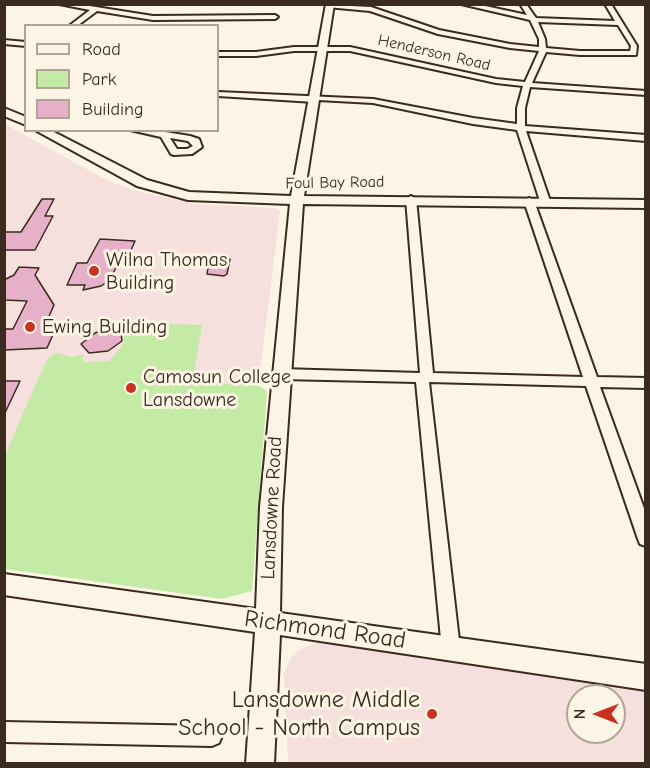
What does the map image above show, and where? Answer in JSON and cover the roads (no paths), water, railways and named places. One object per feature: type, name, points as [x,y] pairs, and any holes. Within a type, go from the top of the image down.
[{"type":"main road","name":"Lansdowne Road","points":[[260,764],[268,622],[271,507],[294,218],[330,6]]},
{"type":"main road","points":[[4,111],[24,121]]},
{"type":"main road","name":"Foul Bay Road","points":[[44,132],[121,173],[166,191],[210,199],[411,199],[645,204]]},
{"type":"main road","name":"Richmond Road","points":[[4,584],[645,677]]},
{"type":"street","points":[[62,4],[153,18],[275,17]]},
{"type":"street","points":[[464,4],[533,19],[621,23]]},
{"type":"street","points":[[523,4],[542,39],[543,50],[527,85],[521,108],[521,128],[545,201]]},
{"type":"street","points":[[330,6],[371,9],[458,37],[543,50],[630,54],[636,50],[608,4]]},
{"type":"street","points":[[75,24],[95,10]]},
{"type":"street","points":[[4,42],[24,45]]},
{"type":"street","name":"Henderson Road","points":[[219,54],[324,48],[367,52],[447,72],[527,85],[645,93]]},
{"type":"street","points":[[219,94],[373,101],[521,128],[645,138]]},
{"type":"street","points":[[143,132],[165,137]]},
{"type":"street","points":[[411,199],[424,377],[451,649]]},
{"type":"street","points":[[530,201],[645,538]]},
{"type":"street","points":[[281,374],[645,383]]},
{"type":"street","points":[[4,732],[212,736]]},
{"type":"place","name":"Wilna Thomas Building","points":[[94,271]]},
{"type":"place","name":"Ewing Building","points":[[30,327]]},
{"type":"place","name":"Camosun College Lansdowne","points":[[131,388]]},
{"type":"place","name":"Lansdowne Middle School - North Campus","points":[[432,714]]}]
